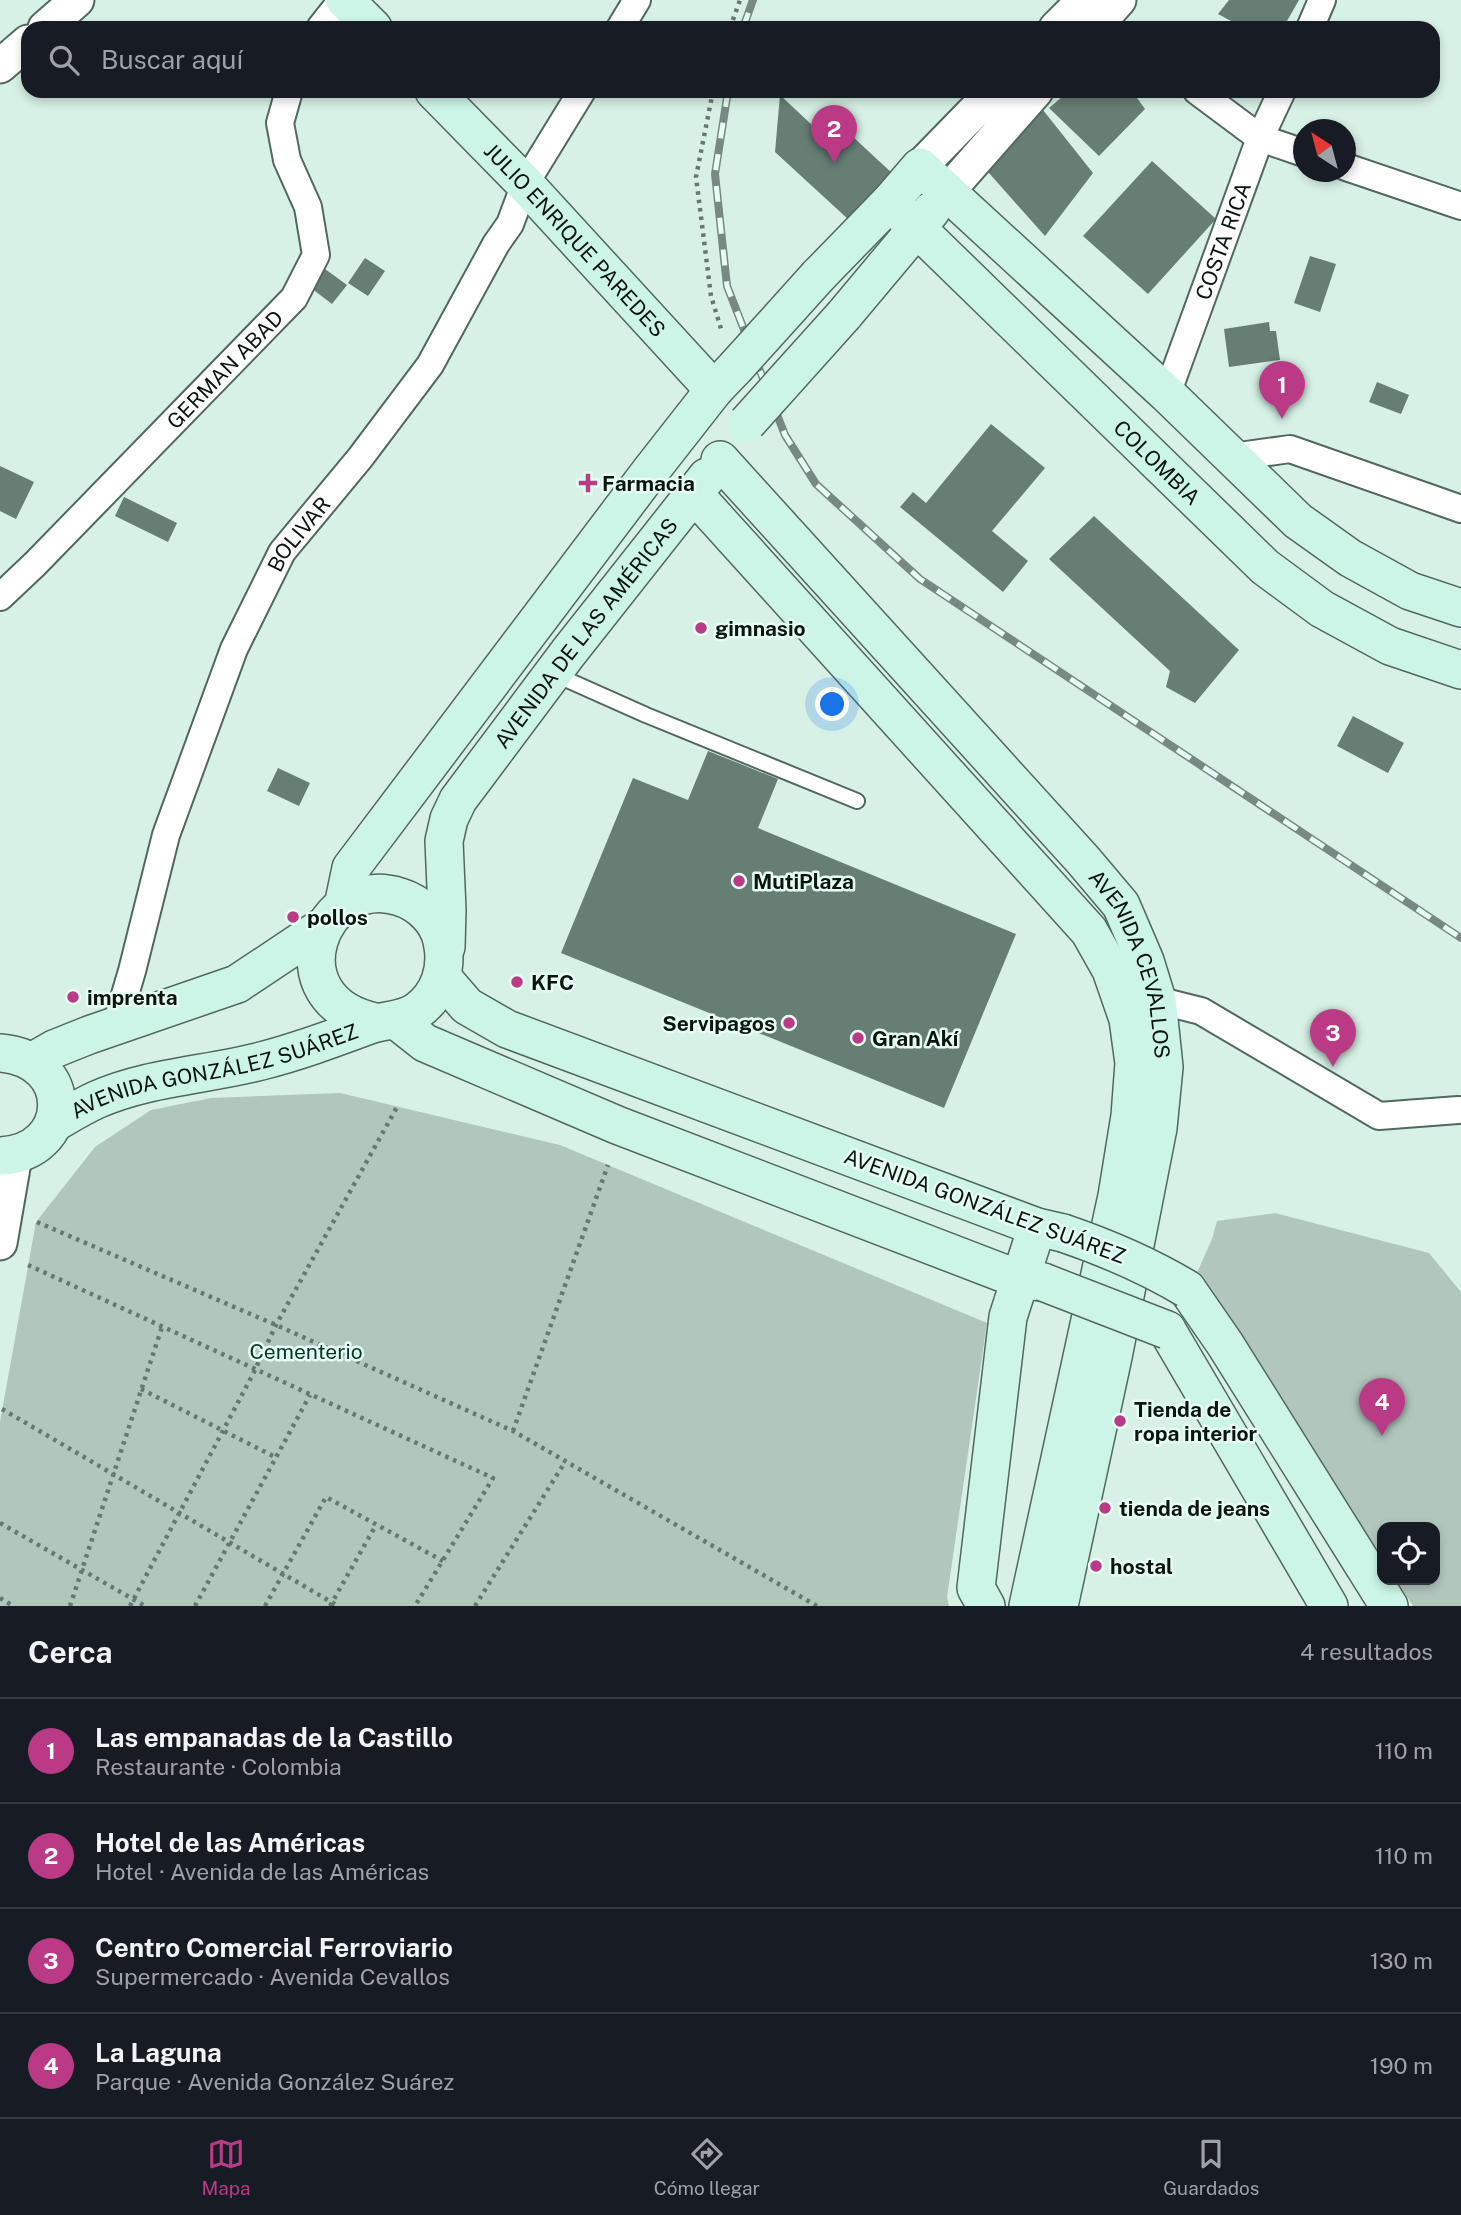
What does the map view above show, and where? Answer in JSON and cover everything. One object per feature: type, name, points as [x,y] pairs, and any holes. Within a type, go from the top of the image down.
[{"type":"main road","points":[[343,0],[366,21]]},
{"type":"main road","name":"JULIO ENRIQUE PAREDES","points":[[441,98],[725,379]]},
{"type":"main road","points":[[334,916],[351,868],[649,473],[725,379],[920,167],[1167,394],[1298,521],[1350,558],[1410,591],[1461,608]]},
{"type":"main road","name":"AVENIDA DE LAS AMÉRICAS","points":[[444,966],[447,910],[444,841],[449,819],[458,800],[747,423],[844,315],[948,191]]},
{"type":"main road","name":"COLOMBIA","points":[[890,202],[1265,568],[1322,609],[1390,646],[1461,670]]},
{"type":"main road","name":"AVENIDA CEVALLOS","points":[[720,460],[1121,905],[1145,961],[1157,1000],[1164,1067],[1158,1128],[1113,1357],[1059,1606]]},
{"type":"main road","name":"AVENIDA CEVALLOS","points":[[694,494],[1089,931],[1111,970],[1128,1019],[1134,1063],[1130,1116],[1117,1196],[1027,1606]]},
{"type":"main road","points":[[839,653],[869,624]]},
{"type":"main road","points":[[990,820],[1020,791]]},
{"type":"main road","name":"AVENIDA GONZÁLEZ SUÁREZ","points":[[17,1057],[54,1049],[237,984],[360,897],[380,894],[400,896],[417,905],[432,919],[441,936],[444,966],[467,1006],[507,1029],[1136,1261],[1187,1289],[1389,1606]]},
{"type":"main road","name":"AVENIDA GONZÁLEZ SUÁREZ","points":[[334,916],[317,943],[319,980],[328,996],[341,1009],[357,1018],[386,1022],[425,1043],[659,1141],[1167,1330],[1329,1606]]},
{"type":"main road","name":"AVENIDA GONZÁLEZ SUÁREZ","points":[[54,1123],[114,1094],[170,1079],[260,1062],[416,1011],[432,996],[444,966]]},
{"type":"main road","points":[[8,1156],[32,1149],[45,1138],[54,1123],[56,1105],[54,1088],[46,1073],[17,1057]]},
{"type":"main road","points":[[659,1141],[677,1092]]},
{"type":"main road","points":[[986,1606],[976,1588],[1008,1317],[1032,1281],[1050,1230]]},
{"type":"main road","points":[[1191,1371],[1224,1344]]},
{"type":"street","points":[[52,21],[77,0]]},
{"type":"street","points":[[326,21],[343,0]]},
{"type":"street","points":[[624,21],[638,0]]},
{"type":"street","points":[[1313,21],[1322,0]]},
{"type":"street","points":[[1081,21],[1102,15]]},
{"type":"street","points":[[0,66],[21,48]]},
{"type":"street","name":"GERMAN ABAD","points":[[0,597],[294,298],[316,255],[308,207],[287,160],[280,122],[287,98]]},
{"type":"street","name":"BOLIVAR","points":[[116,1025],[166,835],[234,649],[282,552],[360,458],[430,365],[496,244],[510,224],[525,184],[578,98]]},
{"type":"street","points":[[920,167],[987,98]]},
{"type":"street","name":"AVENIDA DE LAS AMÉRICAS","points":[[948,191],[1030,98]]},
{"type":"street","points":[[1207,98],[1261,138],[1293,149]]},
{"type":"street","name":"COSTA RICA","points":[[1167,394],[1261,138],[1279,98]]},
{"type":"street","points":[[1356,170],[1461,206]]},
{"type":"street","points":[[1232,457],[1290,449],[1461,509]]},
{"type":"street","points":[[1157,1000],[1201,1011],[1379,1116],[1458,1110]]},
{"type":"street","points":[[0,1243],[8,1156]]},
{"type":"lane","points":[[553,673],[646,715],[856,801]]},
{"type":"path","points":[[732,21],[740,0]]},
{"type":"path","points":[[712,98],[696,177],[712,296],[720,322]]},
{"type":"path","points":[[130,1606],[276,1325],[397,1107]]},
{"type":"path","points":[[513,1431],[608,1165]]},
{"type":"path","points":[[36,1222],[513,1431],[817,1606]]},
{"type":"path","points":[[28,1265],[493,1478],[415,1606]]},
{"type":"path","points":[[70,1606],[162,1327]]},
{"type":"path","points":[[141,1389],[276,1458]]},
{"type":"path","points":[[195,1606],[311,1395]]},
{"type":"path","points":[[2,1409],[338,1606]]},
{"type":"path","points":[[475,1606],[565,1462]]},
{"type":"path","points":[[265,1606],[326,1497],[443,1561]]},
{"type":"path","points":[[0,1523],[145,1606]]},
{"type":"path","points":[[331,1604],[377,1525]]},
{"type":"path","points":[[0,1598],[13,1606]]},
{"type":"green space","name":"Cementerio","points":[[340,1093],[560,1145],[987,1323],[947,1597],[949,1606],[0,1606],[0,1422],[36,1222],[95,1147],[151,1110],[211,1098]]},
{"type":"green space","points":[[1275,1213],[1429,1253],[1461,1292],[1461,1606],[1413,1606],[1399,1585],[1440,1585],[1440,1522],[1377,1522],[1377,1550],[1212,1291],[1196,1275],[1217,1221]]},
{"type":"building","points":[[1229,0],[1299,0],[1287,21],[1231,21],[1218,14]]},
{"type":"building","points":[[780,98],[783,98],[813,126],[825,111],[893,174],[849,220],[775,152]]},
{"type":"building","points":[[1061,98],[1137,98],[1145,109],[1099,156],[1049,108]]},
{"type":"building","points":[[1043,110],[1093,173],[1045,236],[981,164]]},
{"type":"building","points":[[1152,161],[1216,219],[1148,294],[1083,236]]},
{"type":"building","points":[[1310,256],[1336,264],[1320,312],[1294,303]]},
{"type":"building","points":[[365,258],[385,271],[368,296],[348,283]]},
{"type":"building","points":[[325,269],[347,285],[332,304],[311,288]]},
{"type":"building","points":[[1269,322],[1270,331],[1276,331],[1280,360],[1229,367],[1224,329]]},
{"type":"building","points":[[1377,382],[1409,395],[1401,414],[1369,402]]},
{"type":"building","points":[[991,424],[1045,468],[992,531],[1028,561],[1003,592],[900,507],[913,492],[926,503]]},
{"type":"building","points":[[0,466],[34,482],[16,519],[0,511]]},
{"type":"building","points":[[124,497],[177,523],[168,542],[115,516]]},
{"type":"building","points":[[1094,516],[1239,650],[1195,703],[1166,687],[1170,671],[1049,559]]},
{"type":"building","points":[[1353,716],[1404,743],[1388,773],[1337,746]]},
{"type":"building","name":"MutiPlaza","points":[[708,751],[778,779],[758,828],[1016,934],[944,1108],[561,953],[633,778],[688,800]]},
{"type":"building","points":[[278,768],[310,783],[299,806],[267,791]]},
{"type":"railway","points":[[746,21],[753,0]]},
{"type":"railway","points":[[727,98],[715,174],[727,286],[785,435],[816,484],[920,579],[1461,938]]},
{"type":"place","name":"Hotel de las Américas","points":[[834,163]]},
{"type":"place","name":"Las empanadas de la Castillo","points":[[1282,419]]},
{"type":"place","name":"Farmacia","points":[[588,483]]},
{"type":"place","name":"gimnasio","points":[[701,628]]},
{"type":"place","name":"MutiPlaza","points":[[739,881]]},
{"type":"place","name":"pollos","points":[[293,917]]},
{"type":"place","name":"KFC","points":[[517,982]]},
{"type":"place","name":"imprenta","points":[[73,997]]},
{"type":"place","name":"Servipagos","points":[[789,1023]]},
{"type":"place","name":"Gran Akí","points":[[858,1038]]},
{"type":"place","name":"Centro Comercial Ferroviario","points":[[1333,1067]]},
{"type":"place","name":"Tienda de ropa interior","points":[[1120,1421]]},
{"type":"place","name":"La Laguna","points":[[1382,1436]]},
{"type":"place","name":"tienda de jeans","points":[[1105,1508]]},
{"type":"place","name":"hostal","points":[[1096,1566]]}]
